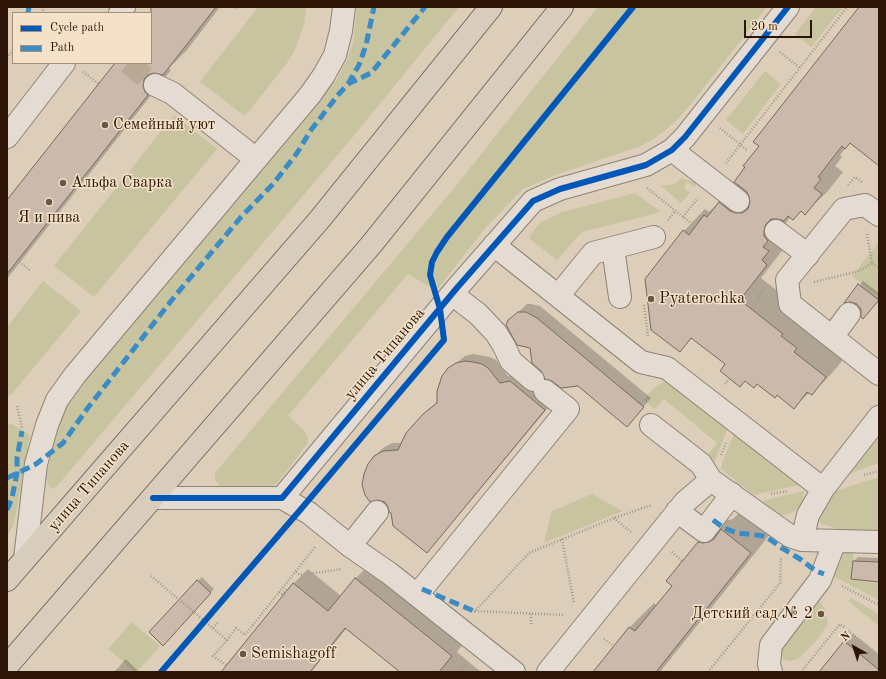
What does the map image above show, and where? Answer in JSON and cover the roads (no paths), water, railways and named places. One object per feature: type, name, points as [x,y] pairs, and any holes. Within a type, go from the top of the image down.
[{"type":"main road","name":"улица Типанова","points":[[7,580],[320,220],[490,7]]},
{"type":"main road","points":[[7,666],[372,244],[562,7]]},
{"type":"street","name":"улица Типанова","points":[[25,559],[36,464],[47,425],[57,400],[75,375],[310,95],[324,76],[335,56],[342,31],[344,7]]},
{"type":"street","name":"улица Типанова","points":[[282,498],[452,294],[533,201],[560,189],[646,165],[672,150],[685,138],[788,7]]},
{"type":"street","points":[[7,137],[63,64]]},
{"type":"street","points":[[155,85],[172,93],[256,159]]},
{"type":"street","points":[[672,150],[738,201]]},
{"type":"street","points":[[879,215],[866,205],[844,209],[787,280],[790,304],[879,374]]},
{"type":"street","points":[[776,231],[808,255]]},
{"type":"street","points":[[558,296],[593,253],[654,237]]},
{"type":"street","points":[[494,245],[641,362],[667,368],[823,489]]},
{"type":"street","points":[[613,248],[620,297]]},
{"type":"street","points":[[417,595],[568,410],[511,362],[496,333],[478,314],[452,294]]},
{"type":"street","points":[[832,337],[849,314]]},
{"type":"street","points":[[796,538],[823,489],[879,416]]},
{"type":"street","points":[[651,425],[701,464],[711,480],[796,538],[879,542]]},
{"type":"street","points":[[548,672],[681,506],[711,480]]},
{"type":"street","points":[[681,506],[704,531],[732,494]]},
{"type":"street","points":[[153,498],[282,498],[309,513],[350,546],[389,573],[514,672]]},
{"type":"street","points":[[350,546],[377,512]]},
{"type":"street","points":[[771,672],[769,664],[771,645],[824,574],[835,541]]},
{"type":"tunnel","points":[[129,64],[155,85]]},
{"type":"place","name":"Семейный уют","points":[[105,125]]},
{"type":"place","name":"Альфа Сварка","points":[[63,183]]},
{"type":"place","name":"Я и пива","points":[[49,202]]},
{"type":"place","name":"Pyaterochka","points":[[651,299]]},
{"type":"place","name":"Детский сад № 2","points":[[821,614]]},
{"type":"place","name":"Semishagoff","points":[[243,654]]}]
